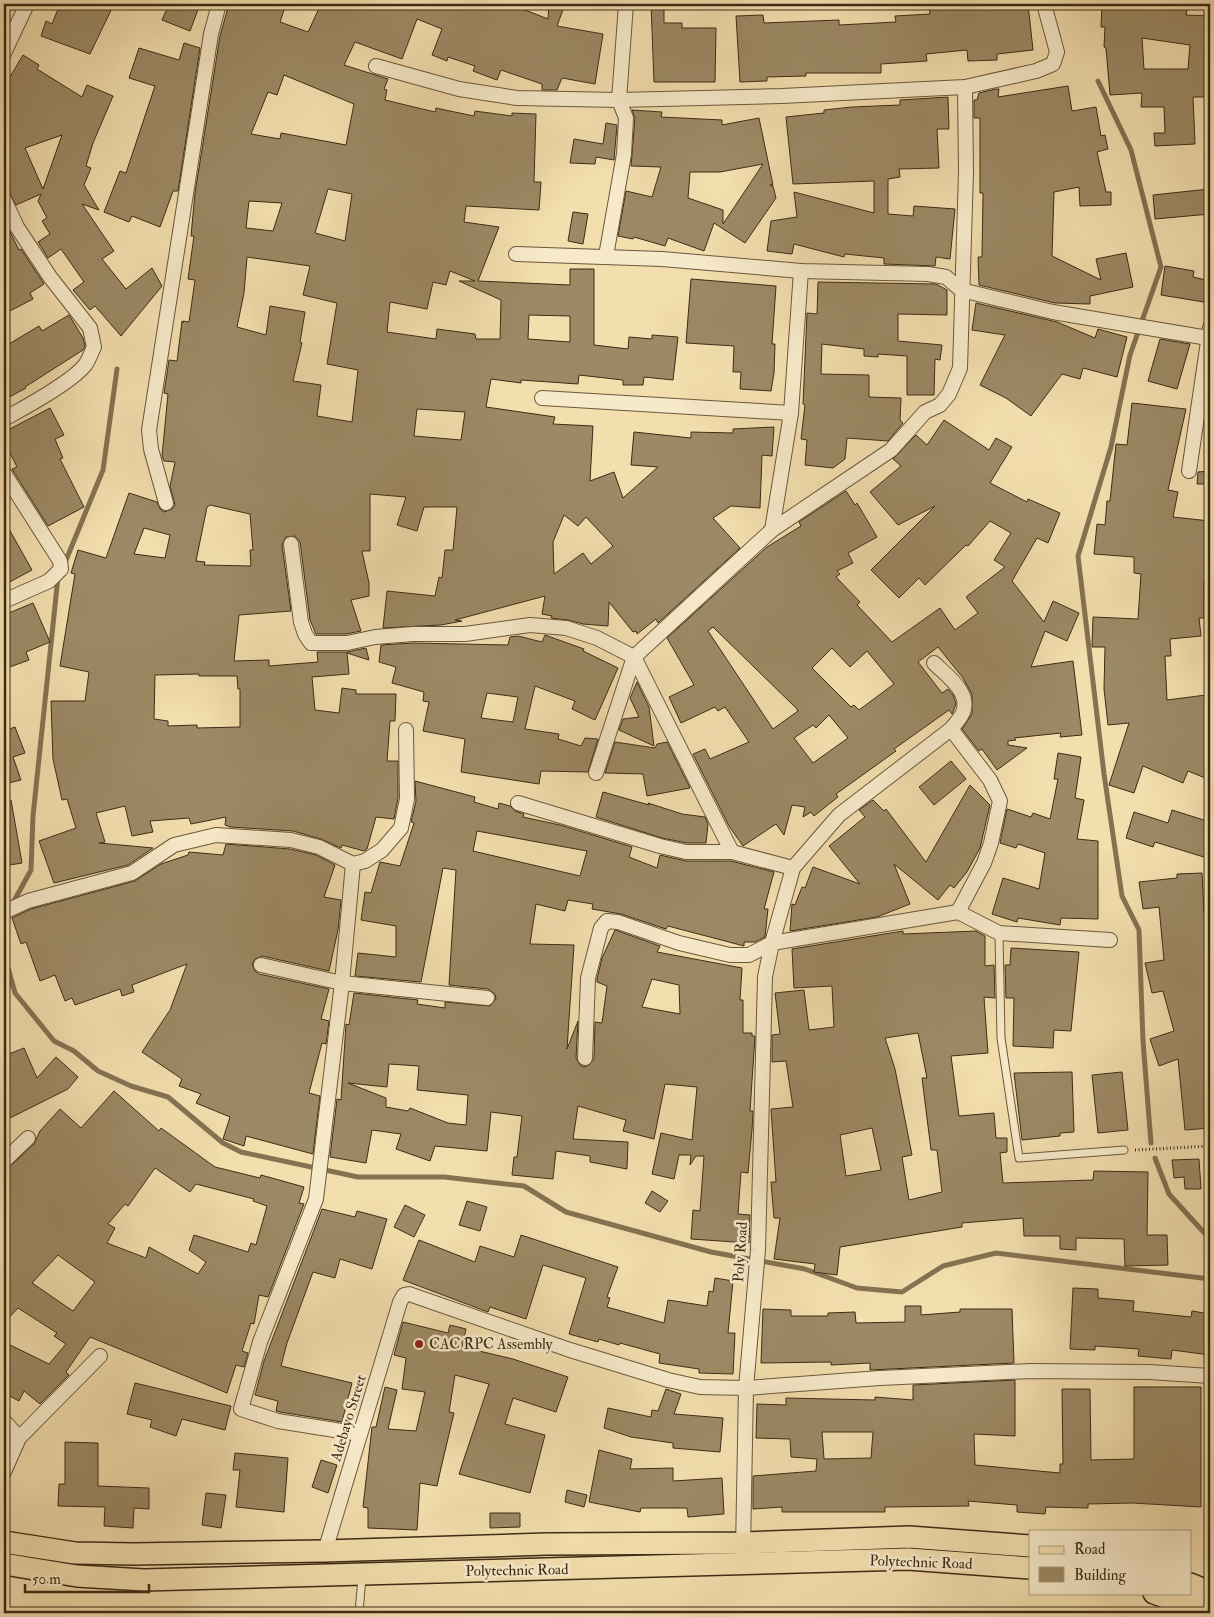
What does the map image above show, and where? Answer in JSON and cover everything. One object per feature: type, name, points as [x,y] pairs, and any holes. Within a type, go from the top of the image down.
[{"type":"main road","name":"Polytechnic Road","points":[[4,1542],[75,1553],[326,1551],[547,1544],[743,1542],[910,1537],[1029,1546]]},
{"type":"main road","points":[[407,1548],[408,1573]]},
{"type":"main road","name":"Polytechnic Road","points":[[4,1564],[77,1576],[144,1580],[908,1558],[1029,1568]]},
{"type":"main road","points":[[1192,1585],[1210,1592]]},
{"type":"main road","points":[[1157,1594],[1210,1613]]},
{"type":"street","points":[[5,50],[27,4]]},
{"type":"street","points":[[166,503],[151,449],[149,430],[181,215],[211,34],[219,4]]},
{"type":"street","points":[[606,256],[624,154],[626,118],[619,100],[626,4]]},
{"type":"street","points":[[376,66],[459,89],[517,98],[619,100],[782,96],[965,87],[1036,71],[1053,64],[1057,52],[1044,4]]},
{"type":"street","points":[[596,773],[634,657],[772,530],[891,450],[925,412],[940,405],[949,394],[960,368],[966,172],[965,87]]},
{"type":"street","points":[[4,199],[17,227],[50,277],[90,328],[94,347],[85,365],[76,373],[30,405],[4,420]]},
{"type":"street","points":[[516,254],[606,256],[801,271],[928,274],[946,277],[961,290],[1053,312],[1148,328],[1209,333],[1189,471]]},
{"type":"street","points":[[772,530],[784,466],[791,412],[801,271]]},
{"type":"street","points":[[542,398],[791,412]]},
{"type":"street","points":[[4,473],[60,560],[61,568],[49,581],[4,601]]},
{"type":"street","points":[[291,544],[301,622],[310,643],[347,643],[375,637],[413,634],[465,634],[530,625],[566,628],[597,638],[634,657],[732,852]]},
{"type":"street","points":[[518,803],[660,846],[686,852],[732,852],[793,868],[838,815],[951,729],[963,712],[963,699],[958,687],[934,663]]},
{"type":"street","points":[[951,729],[990,780],[1000,801],[991,842],[984,863],[958,912]]},
{"type":"street","points":[[4,912],[28,901],[132,873],[174,844],[216,834],[291,840],[319,847],[353,864],[365,861],[382,850],[402,828],[407,799],[406,730]]},
{"type":"street","points":[[353,864],[342,983],[316,1199],[260,1342],[241,1409],[278,1421],[360,1434]]},
{"type":"street","name":"Poly Road","points":[[744,1564],[746,1388],[758,1250],[765,976],[772,943],[793,868]]},
{"type":"street","points":[[585,1058],[588,978],[601,928],[606,921],[618,922],[679,943],[730,955],[749,955],[772,943],[958,912],[999,933],[1110,940]]},
{"type":"street","points":[[261,965],[342,983],[487,998]]},
{"type":"street","points":[[4,1161],[28,1138]]},
{"type":"street","name":"Adebayo Street","points":[[326,1551],[400,1302],[404,1295],[409,1294],[423,1298],[570,1350],[668,1380],[700,1387],[746,1388]]},
{"type":"street","points":[[4,1472],[19,1438],[100,1356]]},
{"type":"street","points":[[746,1388],[880,1378],[1031,1371],[1148,1372],[1210,1376]]},
{"type":"street","points":[[4,1421],[19,1438]]},
{"type":"lane","points":[[999,933],[1001,1038],[1020,1158],[1124,1150]]},
{"type":"lane","points":[[358,1613],[363,1574]]},
{"type":"path","points":[[1124,1150],[1210,1146]]},
{"type":"building","points":[[60,4],[114,4],[90,54],[41,36],[46,21],[52,24]]},
{"type":"building","points":[[169,4],[200,4],[190,31],[162,20]]},
{"type":"building","points":[[229,4],[286,4],[280,22],[308,32],[321,4],[510,4],[548,19],[549,4],[565,4],[557,26],[603,34],[595,84],[562,78],[557,90],[542,90],[542,84],[501,70],[497,80],[473,71],[475,66],[448,57],[447,61],[432,55],[442,29],[417,19],[402,59],[355,42],[344,65],[388,79],[384,89],[387,90],[385,100],[435,112],[436,108],[474,116],[475,111],[512,116],[512,113],[536,114],[534,182],[541,182],[539,210],[466,206],[464,222],[499,227],[478,281],[570,285],[570,269],[594,269],[594,345],[628,349],[629,337],[652,339],[652,335],[678,337],[673,380],[644,377],[643,385],[623,385],[623,380],[579,375],[578,384],[521,380],[521,383],[491,379],[486,407],[555,417],[553,424],[593,426],[590,481],[614,472],[623,498],[658,467],[631,465],[634,432],[691,438],[691,432],[733,433],[733,429],[774,427],[772,456],[762,455],[760,508],[731,506],[713,518],[740,548],[658,623],[656,619],[637,634],[636,631],[633,632],[609,602],[608,626],[583,624],[551,618],[552,616],[542,614],[545,596],[455,620],[462,621],[441,625],[383,628],[387,591],[435,596],[439,577],[442,578],[445,550],[453,550],[457,507],[424,507],[417,531],[397,525],[406,497],[370,494],[370,551],[362,551],[369,583],[369,596],[351,600],[361,631],[346,634],[316,634],[310,620],[300,542],[295,536],[286,537],[282,545],[291,611],[239,615],[234,661],[269,660],[269,666],[318,662],[317,652],[347,652],[366,648],[369,660],[347,653],[349,674],[312,677],[315,710],[339,713],[342,688],[356,690],[356,694],[396,694],[395,721],[390,721],[387,761],[398,761],[398,798],[394,819],[376,817],[367,849],[364,851],[342,845],[341,848],[321,839],[293,831],[230,827],[225,825],[226,817],[191,824],[189,818],[150,821],[153,832],[132,836],[125,806],[96,813],[105,842],[99,843],[153,848],[128,865],[54,883],[39,841],[76,828],[67,799],[62,800],[53,759],[51,701],[85,701],[89,672],[60,666],[75,574],[71,573],[78,550],[106,558],[129,493],[157,502],[160,509],[164,512],[172,509],[175,505],[170,486],[175,462],[164,461],[162,456],[168,394],[164,393],[169,360],[177,361],[182,321],[183,323],[183,321],[189,322],[195,280],[188,279],[194,236],[191,236],[195,193],[220,36]],"holes":[[[284,75],[354,104],[346,145],[281,133],[280,139],[251,134],[268,92],[277,95]],[[328,189],[352,194],[345,241],[315,233]],[[249,201],[282,203],[273,231],[246,228]],[[247,257],[310,266],[303,295],[337,303],[327,364],[358,370],[352,422],[317,416],[321,385],[293,381],[302,343],[300,342],[305,312],[270,306],[266,335],[237,327],[244,293]],[[450,271],[475,281],[459,281],[501,300],[500,339],[476,339],[475,334],[437,329],[436,339],[387,332],[390,302],[427,309],[433,282],[446,285]],[[529,315],[570,316],[570,342],[528,339]],[[417,409],[465,412],[461,440],[414,436]],[[210,505],[250,514],[253,550],[250,550],[251,566],[204,565],[205,562],[196,561],[207,507]],[[564,515],[578,526],[586,517],[613,546],[591,564],[583,553],[554,574],[553,542]],[[144,528],[170,535],[165,558],[134,554]],[[199,674],[199,676],[237,676],[238,689],[240,689],[240,727],[197,728],[197,725],[168,726],[168,721],[154,719],[155,675]]]},
{"type":"building","points":[[651,4],[664,4],[664,23],[682,23],[682,28],[716,28],[715,82],[654,82]]},
{"type":"building","points":[[929,4],[1028,4],[1033,50],[997,54],[997,60],[968,61],[967,50],[926,54],[927,61],[881,64],[881,73],[806,73],[806,76],[767,77],[767,81],[740,82],[736,16],[763,15],[764,23],[839,20],[839,25],[896,22],[895,16],[930,14]]},
{"type":"building","points":[[1102,4],[1157,6],[1187,10],[1186,15],[1210,16],[1210,97],[1193,97],[1195,144],[1155,146],[1154,133],[1165,133],[1164,107],[1141,107],[1142,93],[1110,95],[1106,48],[1104,47],[1105,27],[1101,27]],"holes":[[[1142,38],[1190,45],[1188,69],[1144,69]]]},
{"type":"building","points":[[184,43],[200,48],[178,191],[173,191],[160,227],[132,216],[129,222],[104,212],[120,171],[126,173],[155,86],[129,78],[139,48],[179,60]]},
{"type":"building","points":[[23,55],[39,65],[37,69],[82,97],[87,85],[113,96],[93,143],[86,166],[91,168],[84,185],[99,210],[82,204],[114,251],[102,259],[126,289],[152,268],[162,286],[121,336],[95,306],[90,310],[73,290],[84,282],[61,249],[48,258],[38,242],[50,234],[42,221],[47,218],[38,201],[41,194],[16,205],[9,192],[4,190],[4,87]],"holes":[[[62,135],[43,189],[25,148]]]},
{"type":"building","points":[[1068,86],[1072,111],[1096,107],[1101,136],[1105,135],[1108,149],[1097,152],[1106,192],[1111,192],[1111,205],[1080,206],[1079,187],[1054,192],[1052,256],[1101,280],[1096,259],[1126,253],[1133,287],[1090,296],[1090,304],[1055,303],[979,285],[978,257],[982,257],[983,193],[980,193],[980,118],[974,118],[974,100],[977,100],[979,93],[996,89],[999,89],[998,97]]},
{"type":"building","points":[[948,97],[949,129],[937,129],[939,168],[899,169],[900,177],[888,179],[888,214],[913,216],[914,206],[955,209],[950,259],[936,257],[935,266],[884,264],[884,258],[845,254],[844,257],[794,244],[792,254],[767,251],[771,221],[797,217],[794,192],[874,213],[874,181],[793,184],[786,117],[824,113],[824,110],[852,107],[900,105],[900,100]]},
{"type":"building","points":[[632,110],[662,112],[661,117],[722,120],[722,125],[759,118],[773,185],[770,185],[773,186],[776,198],[745,243],[714,223],[704,251],[668,238],[665,246],[634,237],[633,239],[618,236],[626,191],[652,197],[661,167],[631,166],[635,118]],"holes":[[[763,164],[723,224],[723,210],[688,198],[690,172],[720,172]]]},
{"type":"building","points":[[606,123],[617,125],[614,160],[596,157],[595,164],[570,163],[574,139],[603,144]]},
{"type":"building","points":[[1209,189],[1210,214],[1155,219],[1153,195]]},
{"type":"building","points":[[573,212],[588,214],[583,244],[568,241]]},
{"type":"building","points":[[4,220],[19,250],[21,249],[44,284],[30,293],[33,299],[4,314]]},
{"type":"building","points":[[1165,266],[1194,271],[1193,277],[1210,281],[1210,303],[1161,295]]},
{"type":"building","points":[[691,279],[776,286],[772,344],[775,344],[774,373],[771,391],[740,389],[741,372],[733,372],[734,346],[686,343]]},
{"type":"building","points":[[818,282],[936,284],[947,290],[947,315],[898,314],[898,341],[942,345],[940,360],[935,359],[934,395],[907,395],[907,356],[878,354],[878,357],[864,356],[864,349],[822,344],[821,374],[869,375],[869,397],[901,398],[900,420],[903,423],[888,441],[847,438],[845,459],[833,468],[805,465],[807,440],[801,439],[805,405],[803,404],[807,313],[817,314]]},
{"type":"building","points":[[976,303],[1057,322],[1095,338],[1098,329],[1127,337],[1117,377],[1083,368],[1080,379],[1062,374],[1031,416],[1006,398],[980,385],[1005,335],[972,330]]},
{"type":"building","points":[[69,315],[83,338],[85,346],[83,350],[26,388],[4,400],[4,347],[39,326],[42,331]]},
{"type":"building","points":[[1160,339],[1190,344],[1177,389],[1148,381]]},
{"type":"building","points":[[1132,403],[1186,409],[1168,490],[1178,492],[1173,517],[1210,521],[1210,546],[1206,546],[1207,581],[1204,581],[1204,618],[1199,618],[1201,636],[1170,639],[1171,656],[1165,656],[1167,700],[1206,695],[1210,685],[1210,780],[1188,771],[1183,783],[1143,766],[1134,793],[1109,785],[1129,723],[1108,725],[1104,689],[1105,647],[1092,647],[1093,617],[1138,619],[1141,574],[1134,573],[1134,557],[1094,554],[1097,524],[1105,525],[1107,501],[1110,501],[1116,444],[1127,445]]},
{"type":"building","points":[[50,408],[64,435],[55,439],[63,458],[60,459],[84,507],[48,526],[12,469],[17,467],[4,441],[4,432]]},
{"type":"building","points":[[944,420],[989,450],[996,438],[1012,447],[990,483],[1027,502],[1028,499],[1060,513],[1048,543],[1037,538],[1012,581],[1044,622],[1053,601],[1079,613],[1067,641],[1045,631],[1031,667],[1073,661],[1082,735],[1060,737],[1061,733],[1014,738],[1016,740],[1008,741],[1008,745],[1027,748],[997,770],[982,749],[979,751],[962,729],[972,714],[972,694],[963,678],[938,647],[918,662],[942,693],[948,689],[953,695],[956,704],[952,714],[949,710],[894,749],[896,751],[836,794],[838,797],[814,816],[811,812],[803,817],[805,807],[792,805],[784,835],[776,824],[743,846],[729,826],[693,754],[705,749],[710,759],[749,742],[725,707],[718,711],[715,707],[681,723],[669,697],[694,685],[667,638],[767,547],[801,526],[799,522],[846,491],[855,505],[857,503],[877,537],[848,553],[853,563],[837,571],[840,574],[836,577],[860,602],[857,605],[892,642],[940,608],[955,630],[978,613],[966,597],[1005,567],[994,560],[1011,533],[990,521],[968,546],[966,545],[925,585],[919,578],[899,598],[871,570],[935,506],[898,525],[870,492],[901,466],[893,459],[916,435],[927,445]],"holes":[[[713,627],[796,708],[798,711],[773,729],[708,631]],[[832,648],[850,667],[867,651],[894,684],[859,710],[854,705],[851,707],[812,668]],[[829,715],[848,738],[813,763],[794,738],[813,725],[816,728]]]},
{"type":"building","points":[[1210,471],[1210,484],[1197,484],[1198,472]]},
{"type":"building","points":[[4,520],[32,570],[4,585]]},
{"type":"building","points":[[33,603],[50,642],[26,652],[29,660],[4,669],[4,615]]},
{"type":"building","points":[[545,635],[584,649],[583,651],[618,668],[595,720],[572,709],[575,701],[535,686],[525,729],[559,734],[558,739],[581,746],[585,738],[598,739],[588,772],[541,771],[539,784],[461,772],[465,739],[423,731],[429,702],[423,701],[424,692],[392,683],[396,667],[379,662],[381,645],[413,643],[508,645],[510,637],[518,636],[542,642]],"holes":[[[487,693],[518,697],[513,722],[481,718]]]},
{"type":"building","points":[[637,682],[649,707],[654,746],[619,730],[623,719],[639,717],[630,698]]},
{"type":"building","points":[[15,727],[25,753],[13,757],[21,780],[4,784],[4,731]]},
{"type":"building","points":[[615,742],[655,748],[657,744],[667,742],[690,788],[647,796],[643,774],[605,773]]},
{"type":"building","points":[[1058,753],[1081,757],[1075,798],[1084,800],[1077,839],[1098,841],[1098,919],[1061,918],[1060,925],[1018,918],[1017,922],[992,914],[1003,878],[1039,889],[1045,853],[1018,844],[1016,848],[1000,843],[1007,809],[1031,817],[1033,813],[1050,819],[1058,779],[1054,779]]},
{"type":"building","points":[[951,761],[966,779],[934,805],[919,787]]},
{"type":"building","points":[[415,781],[475,797],[474,802],[498,809],[499,803],[510,806],[515,811],[524,814],[523,817],[560,825],[632,847],[629,857],[657,868],[660,855],[686,861],[731,861],[774,872],[764,909],[768,909],[765,937],[755,942],[744,942],[744,946],[668,926],[666,929],[621,914],[592,909],[593,904],[568,900],[565,911],[536,904],[530,944],[574,945],[567,1049],[578,1021],[576,1058],[580,1065],[584,1067],[589,1065],[594,1059],[595,1022],[602,1023],[607,986],[597,982],[597,979],[602,958],[615,930],[660,946],[657,952],[742,968],[740,1000],[743,1000],[743,1033],[752,1033],[752,1036],[755,1036],[750,1111],[753,1111],[748,1173],[741,1172],[738,1214],[750,1215],[749,1243],[691,1239],[693,1210],[700,1211],[704,1156],[696,1156],[690,1165],[691,1155],[679,1155],[674,1179],[652,1174],[661,1133],[692,1140],[697,1087],[665,1084],[654,1139],[623,1131],[626,1120],[578,1106],[573,1139],[628,1142],[627,1169],[590,1162],[590,1156],[556,1151],[553,1179],[512,1175],[514,1157],[517,1157],[522,1116],[491,1112],[487,1151],[435,1146],[430,1161],[396,1149],[401,1134],[372,1130],[366,1163],[330,1157],[337,1099],[341,1100],[346,1024],[349,1025],[354,993],[418,1000],[417,1004],[445,1008],[445,1002],[490,1006],[496,999],[495,994],[488,989],[449,985],[456,870],[443,868],[421,982],[355,976],[358,953],[396,957],[396,926],[361,920],[365,892],[371,893],[380,862],[400,866],[414,823],[411,822],[416,801]],"holes":[[[477,831],[587,851],[580,876],[473,851]],[[652,979],[679,985],[680,1014],[642,1007]],[[389,1064],[419,1066],[417,1090],[468,1095],[466,1125],[448,1123],[410,1108],[408,1111],[386,1107],[386,1098],[348,1083],[387,1087]]]},
{"type":"building","points":[[970,785],[990,805],[980,848],[967,872],[954,888],[950,885],[938,900],[894,864],[910,904],[877,917],[790,931],[792,904],[795,905],[802,887],[805,888],[813,867],[860,884],[829,846],[865,817],[859,810],[873,800],[884,811],[886,809],[926,862]]},
{"type":"building","points":[[603,792],[682,814],[705,817],[708,824],[706,843],[687,843],[662,838],[596,817]]},
{"type":"building","points":[[11,800],[22,863],[4,866],[4,801]]},
{"type":"building","points":[[1172,810],[1210,822],[1207,858],[1155,842],[1153,847],[1126,838],[1134,812],[1168,823]]},
{"type":"building","points":[[226,844],[290,849],[316,855],[335,865],[324,897],[341,900],[338,930],[329,971],[262,956],[255,959],[252,964],[255,971],[259,974],[329,989],[321,1019],[329,1021],[326,1044],[322,1043],[309,1093],[320,1096],[313,1154],[246,1136],[244,1146],[223,1139],[230,1117],[196,1103],[201,1094],[179,1086],[182,1079],[142,1052],[170,1010],[187,964],[132,985],[134,992],[122,996],[120,989],[75,1005],[72,998],[65,1001],[55,975],[40,981],[26,942],[21,944],[12,918],[31,909],[135,881],[161,864],[188,855],[189,852],[223,855]]},
{"type":"building","points":[[1202,873],[1204,914],[1210,913],[1210,1128],[1185,1130],[1178,1059],[1159,1066],[1150,1039],[1174,1031],[1163,991],[1152,993],[1145,963],[1164,960],[1159,907],[1143,909],[1139,882],[1177,878],[1177,874]]},
{"type":"building","points":[[903,931],[903,934],[976,931],[985,936],[985,966],[994,965],[995,998],[984,997],[988,1053],[951,1056],[959,1116],[994,1113],[996,1138],[1007,1138],[1007,1152],[1000,1153],[1003,1183],[1093,1180],[1094,1171],[1148,1172],[1147,1235],[1167,1235],[1168,1265],[1125,1266],[1124,1239],[1076,1238],[1076,1250],[1060,1249],[1060,1236],[1024,1236],[1023,1218],[962,1223],[962,1227],[840,1247],[837,1275],[814,1272],[815,1264],[774,1259],[780,1218],[774,1218],[771,1182],[776,1182],[771,1109],[793,1107],[786,1061],[772,1062],[772,1035],[780,1034],[775,993],[804,990],[809,1030],[834,1027],[832,986],[794,988],[792,949]],"holes":[[[918,1033],[927,1078],[922,1078],[931,1150],[937,1150],[942,1192],[909,1200],[902,1157],[912,1155],[895,1069],[885,1038]],[[872,1128],[881,1170],[846,1176],[840,1135]]]},
{"type":"building","points":[[1011,948],[1079,952],[1071,1031],[1054,1030],[1053,1048],[1013,1046],[1014,998],[1006,998],[1005,965],[1010,965]]},
{"type":"building","points":[[24,1048],[37,1078],[56,1057],[78,1077],[68,1089],[4,1121],[4,1056]]},
{"type":"building","points":[[1072,1072],[1074,1132],[1060,1133],[1060,1136],[1022,1140],[1014,1073]]},
{"type":"building","points":[[1122,1072],[1128,1130],[1098,1133],[1092,1075]]},
{"type":"building","points":[[114,1091],[159,1131],[161,1128],[215,1167],[260,1178],[261,1175],[304,1187],[299,1203],[304,1204],[268,1297],[259,1295],[254,1324],[251,1323],[242,1351],[248,1353],[244,1367],[236,1365],[227,1393],[90,1337],[66,1372],[69,1375],[40,1404],[24,1391],[19,1401],[4,1393],[4,1342],[49,1364],[66,1344],[54,1336],[57,1333],[18,1308],[4,1323],[4,1172],[34,1144],[40,1131],[60,1109],[81,1128]],"holes":[[[155,1168],[190,1192],[196,1184],[254,1199],[253,1201],[267,1206],[256,1245],[251,1243],[248,1252],[194,1235],[189,1250],[206,1262],[198,1274],[149,1247],[146,1258],[107,1243],[115,1228],[108,1224],[125,1204],[128,1206]],[[58,1255],[95,1282],[73,1311],[32,1283]]]},
{"type":"building","points":[[1199,1159],[1201,1189],[1185,1189],[1184,1177],[1174,1178],[1172,1160]]},
{"type":"building","points":[[652,1191],[668,1201],[660,1212],[645,1203]]},
{"type":"building","points":[[467,1201],[487,1207],[480,1231],[459,1225]]},
{"type":"building","points":[[405,1205],[425,1215],[414,1237],[394,1227]]},
{"type":"building","points":[[322,1209],[355,1217],[357,1211],[387,1219],[372,1269],[340,1259],[335,1278],[313,1272],[287,1343],[281,1366],[352,1383],[342,1422],[276,1411],[278,1401],[255,1395],[264,1361]]},
{"type":"building","points":[[521,1235],[618,1267],[607,1297],[610,1298],[607,1307],[664,1323],[668,1300],[707,1306],[709,1291],[713,1292],[715,1278],[733,1281],[728,1333],[735,1333],[733,1374],[699,1373],[699,1369],[659,1363],[660,1354],[620,1343],[619,1345],[599,1339],[598,1342],[569,1334],[586,1278],[543,1265],[526,1319],[490,1307],[488,1312],[403,1280],[419,1240],[475,1262],[480,1246],[514,1257]]},
{"type":"building","points":[[1073,1288],[1098,1289],[1098,1298],[1134,1301],[1133,1311],[1191,1317],[1192,1311],[1210,1314],[1210,1355],[1172,1350],[1171,1359],[1138,1356],[1139,1349],[1095,1346],[1095,1350],[1070,1349]]},
{"type":"building","points":[[905,1306],[921,1306],[921,1315],[960,1312],[960,1309],[1012,1309],[1014,1363],[870,1370],[870,1363],[831,1365],[831,1362],[761,1363],[763,1309],[791,1310],[791,1316],[828,1316],[828,1313],[855,1312],[856,1323],[905,1322]]},
{"type":"building","points":[[403,1322],[448,1333],[450,1325],[466,1329],[462,1347],[513,1359],[568,1377],[556,1412],[513,1398],[505,1424],[545,1435],[530,1493],[459,1474],[489,1384],[455,1375],[449,1412],[454,1413],[437,1486],[420,1483],[417,1530],[368,1528],[368,1508],[363,1507],[372,1427],[376,1427],[385,1387],[397,1390],[388,1429],[416,1431],[425,1392],[402,1389],[406,1358],[394,1355]]},
{"type":"building","points":[[1015,1380],[1015,1436],[974,1434],[975,1465],[1060,1473],[1060,1464],[1063,1464],[1062,1389],[1090,1389],[1091,1460],[1134,1459],[1134,1387],[1201,1387],[1201,1507],[1132,1503],[1088,1504],[1088,1508],[1046,1507],[1045,1514],[1017,1512],[1017,1505],[968,1501],[969,1506],[885,1507],[885,1512],[782,1512],[782,1507],[753,1509],[753,1476],[816,1471],[817,1459],[791,1457],[790,1439],[756,1438],[757,1404],[786,1405],[786,1398],[875,1400],[875,1397],[913,1400],[913,1385]],"holes":[[[822,1432],[873,1432],[871,1458],[824,1459]]]},
{"type":"building","points":[[135,1383],[231,1406],[225,1430],[182,1419],[176,1436],[150,1427],[152,1420],[127,1414]]},
{"type":"building","points":[[666,1389],[681,1394],[674,1414],[723,1418],[720,1452],[673,1448],[673,1443],[631,1437],[604,1428],[608,1408],[651,1417],[652,1410],[658,1411]]},
{"type":"building","points":[[65,1442],[98,1443],[98,1486],[149,1488],[149,1509],[134,1508],[133,1528],[104,1526],[105,1507],[58,1506],[59,1484],[65,1484]]},
{"type":"building","points":[[599,1450],[632,1459],[630,1469],[673,1468],[673,1481],[722,1478],[724,1514],[688,1517],[687,1508],[641,1508],[640,1512],[589,1502]]},
{"type":"building","points":[[235,1453],[288,1458],[284,1512],[236,1507],[240,1470],[233,1470]]},
{"type":"building","points":[[321,1460],[337,1465],[328,1493],[312,1487]]},
{"type":"building","points":[[567,1490],[587,1495],[584,1507],[565,1502]]},
{"type":"building","points":[[206,1493],[226,1495],[221,1528],[202,1525]]},
{"type":"building","points":[[490,1513],[520,1513],[520,1527],[490,1528]]},
{"type":"waterway","points":[[1098,81],[1131,150],[1161,267],[1130,355],[1111,447],[1078,556],[1104,774],[1122,896],[1139,930],[1143,1041],[1151,1143]]},
{"type":"waterway","points":[[64,565],[103,470],[117,369]]},
{"type":"waterway","points":[[14,901],[31,870],[33,816],[58,577]]},
{"type":"waterway","points":[[4,953],[15,993],[54,1041],[74,1051],[98,1071],[131,1086],[168,1097],[223,1143],[241,1152],[358,1177],[444,1177],[524,1186],[566,1212],[711,1252],[805,1269],[857,1288],[902,1292],[943,1266],[996,1253],[1210,1279]]},
{"type":"waterway","points":[[1155,1158],[1169,1194],[1208,1237],[1210,1279]]},
{"type":"place","name":"CAC RPC Assembly","points":[[419,1344]]}]
